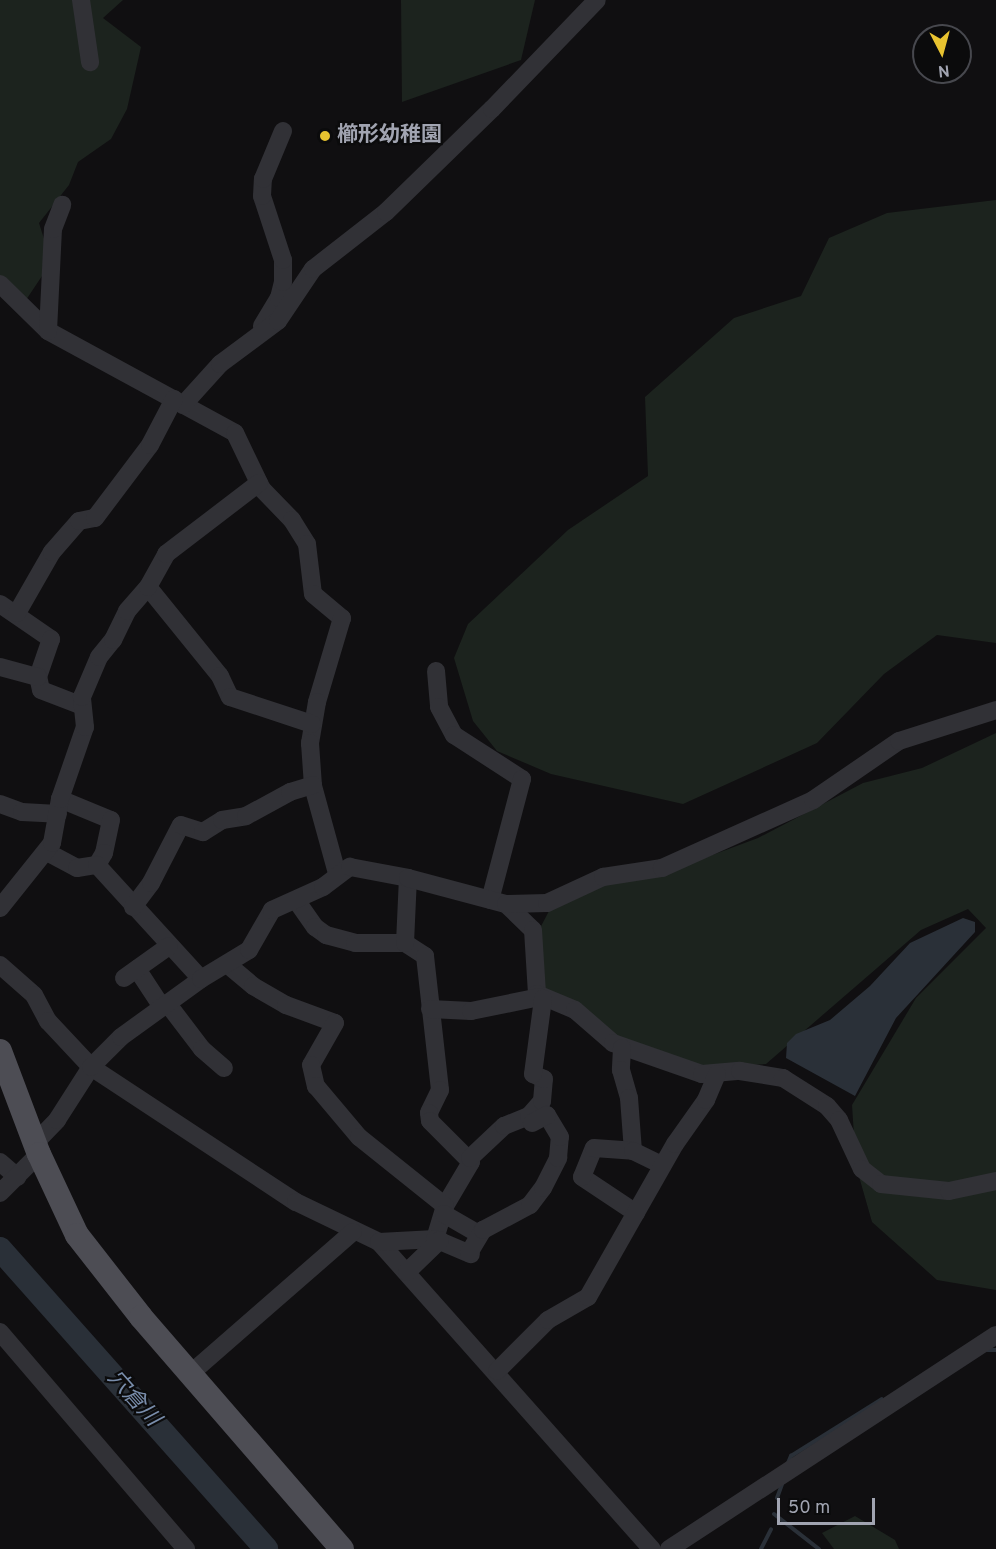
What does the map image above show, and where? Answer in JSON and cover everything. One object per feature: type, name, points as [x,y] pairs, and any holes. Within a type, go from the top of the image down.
[{"type":"main road","points":[[0,1051],[37,1149],[76,1235],[190,1374],[342,1549]]},
{"type":"street","points":[[81,0],[90,62]]},
{"type":"street","points":[[16,613],[52,552],[72,527],[95,518],[179,402],[220,364],[286,312],[313,269],[394,204],[492,109],[597,0]]},
{"type":"street","points":[[252,339],[279,298],[283,282],[283,260],[262,196],[263,179],[283,130]]},
{"type":"street","points":[[48,331],[53,229],[62,205]]},
{"type":"street","points":[[0,284],[48,331],[235,433],[259,483],[292,520],[307,544],[313,594],[342,618],[312,724],[313,785],[337,873]]},
{"type":"street","points":[[80,705],[99,657],[113,640],[127,611],[148,588],[166,554],[259,483]]},
{"type":"street","points":[[148,588],[220,676],[230,697],[312,724]]},
{"type":"street","points":[[0,604],[51,639],[38,677],[39,687],[49,696],[80,705],[85,713],[85,727],[59,807],[56,834],[47,852],[0,908]]},
{"type":"street","points":[[0,667],[38,677]]},
{"type":"street","points":[[436,671],[439,707],[454,735],[522,779],[498,902]]},
{"type":"street","points":[[9,1185],[37,1149],[91,1067],[121,1038],[201,979],[249,950],[272,910],[323,886],[337,873],[350,867],[408,878],[498,902],[547,903],[603,877],[662,868],[813,800],[899,741],[996,710]]},
{"type":"street","points":[[133,907],[151,883],[181,825],[203,832],[222,820],[246,816],[290,792],[313,785]]},
{"type":"street","points":[[0,804],[22,812],[59,807],[111,820],[104,853],[97,865]]},
{"type":"street","points":[[47,852],[77,868],[97,865]]},
{"type":"street","points":[[97,865],[201,979]]},
{"type":"street","points":[[405,943],[408,878]]},
{"type":"street","points":[[297,900],[315,927],[326,935],[361,944],[405,943],[425,956],[440,1090],[429,1113],[430,1121],[454,1147],[470,1158]]},
{"type":"street","points":[[407,1272],[438,1240],[444,1210],[469,1169],[470,1158],[504,1126],[529,1116],[542,1101],[543,1079],[533,1074],[542,998],[536,987],[533,930],[498,902]]},
{"type":"street","points":[[169,946],[130,974],[165,1005],[202,1049],[224,1068]]},
{"type":"street","points":[[227,964],[244,980],[286,1005],[335,1023],[311,1065],[316,1086],[359,1137],[444,1210],[478,1234]]},
{"type":"street","points":[[0,965],[34,995],[48,1021],[91,1067],[296,1202],[353,1232],[379,1242],[438,1240],[470,1254],[478,1234],[536,1198],[558,1158],[560,1137],[547,1115],[532,1123]]},
{"type":"street","points":[[430,1010],[471,1011],[542,998],[575,1010],[622,1048],[688,1070],[717,1074],[759,1072],[783,1078],[813,1094],[839,1120],[862,1169],[881,1184],[950,1191],[996,1181]]},
{"type":"street","points":[[622,1048],[621,1070],[629,1098],[633,1151]]},
{"type":"street","points":[[497,1371],[548,1320],[588,1297],[662,1165],[706,1100],[717,1074]]},
{"type":"street","points":[[636,1213],[582,1177],[596,1147],[633,1151],[662,1165]]},
{"type":"street","points":[[558,1158],[589,1161]]},
{"type":"street","points":[[0,1162],[9,1185]]},
{"type":"street","points":[[190,1374],[353,1232]]},
{"type":"street","points":[[379,1242],[497,1371],[652,1549]]},
{"type":"street","points":[[0,1332],[186,1549]]},
{"type":"street","points":[[669,1549],[852,1433],[996,1335]]},
{"type":"shaded area","points":[[0,0],[123,0],[103,18],[141,47],[127,109],[111,139],[78,162],[69,185],[39,223],[45,242],[42,276],[24,303],[0,293]]},
{"type":"shaded area","points":[[401,0],[535,0],[521,60],[402,102]]},
{"type":"shaded area","points":[[996,200],[996,643],[937,635],[884,674],[817,743],[683,804],[551,774],[497,751],[473,721],[454,658],[468,624],[568,530],[648,476],[645,397],[734,318],[801,296],[829,238],[887,213]]},
{"type":"shaded area","points":[[996,733],[996,1290],[937,1280],[872,1222],[856,1166],[852,1105],[916,998],[986,928],[968,909],[921,930],[766,1064],[705,1068],[623,1044],[542,986],[539,930],[549,911],[600,886],[656,876],[758,838],[863,783],[922,768]]},
{"type":"shaded area","points":[[963,918],[975,922],[975,932],[896,1018],[855,1096],[786,1058],[787,1043],[796,1034],[830,1020],[870,986],[910,943]]},
{"type":"shaded area","points":[[855,1516],[895,1540],[899,1549],[834,1549],[822,1533]]},
{"type":"waterway","name":"穴倉川","points":[[0,1249],[266,1549]]},
{"type":"waterway","points":[[987,1350],[996,1350]]},
{"type":"waterway","points":[[788,1463],[791,1456],[882,1399]]},
{"type":"waterway","points":[[777,1498],[782,1484]]},
{"type":"waterway","points":[[774,1514],[819,1549]]},
{"type":"waterway","points":[[761,1549],[771,1529]]},
{"type":"place","name":"櫛形幼稚園","points":[[325,136]]}]
